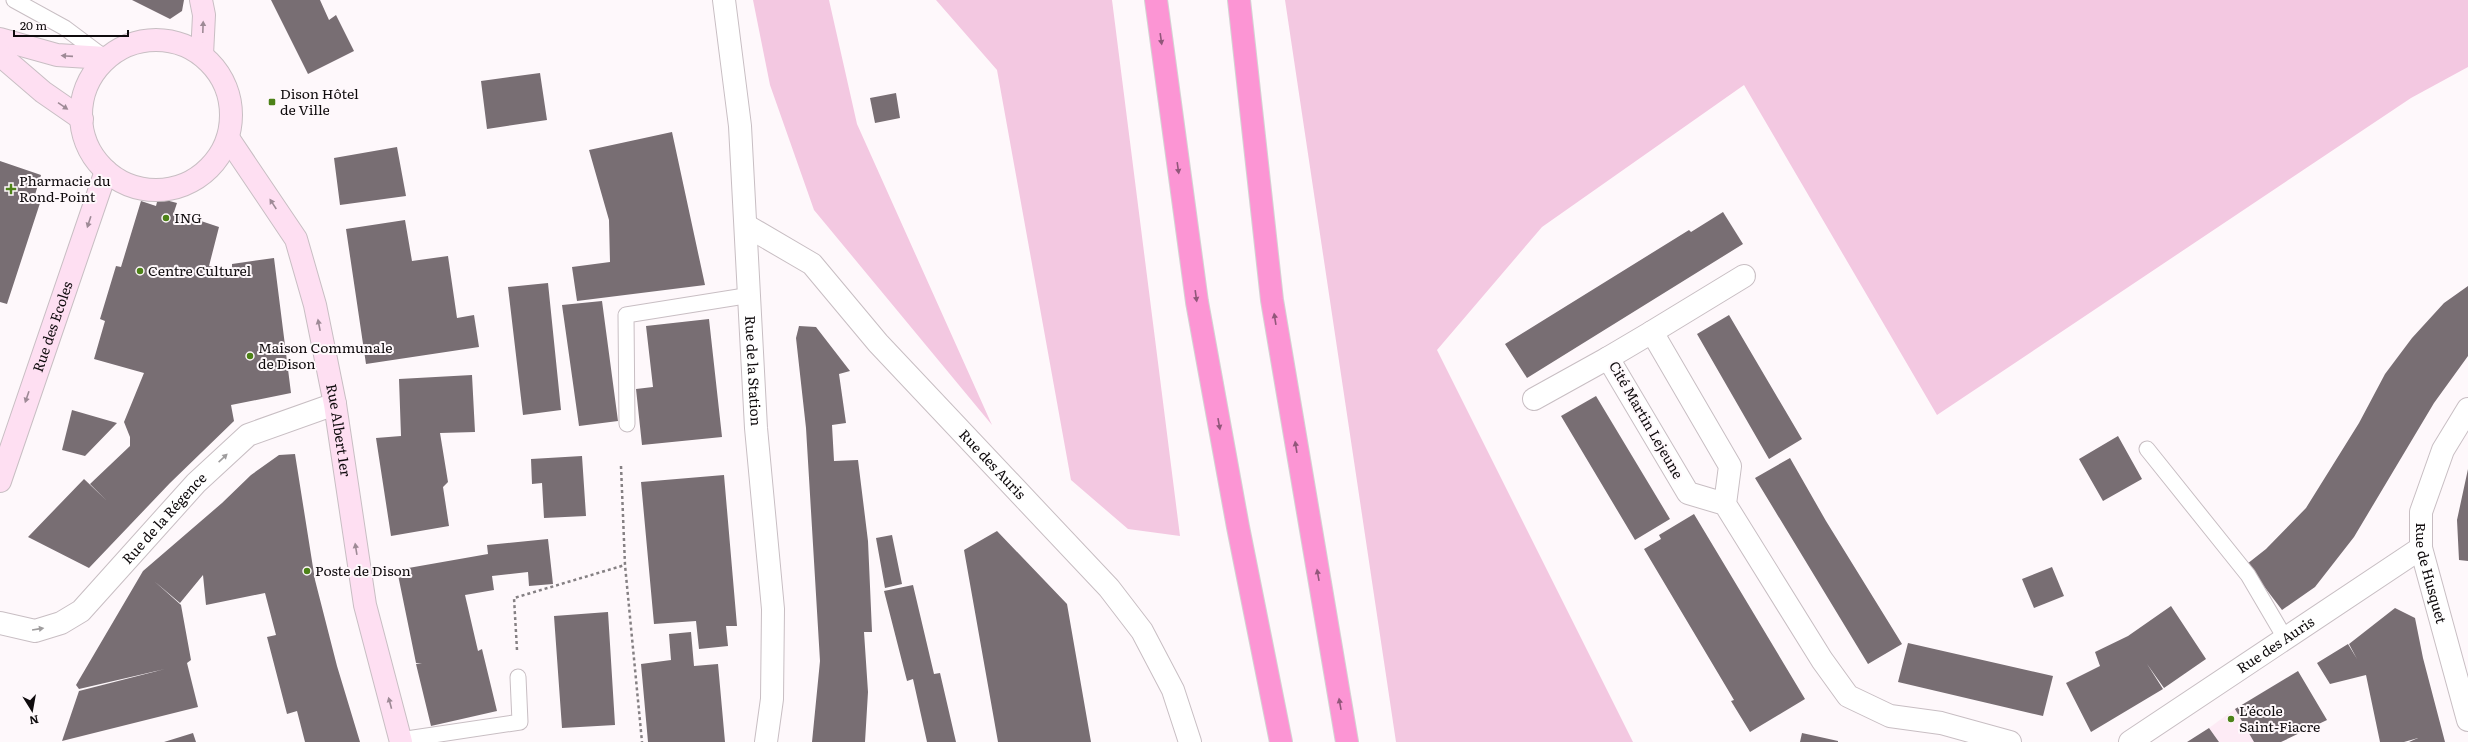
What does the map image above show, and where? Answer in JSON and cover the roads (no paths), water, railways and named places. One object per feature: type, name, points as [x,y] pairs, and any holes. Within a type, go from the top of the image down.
[{"type":"highway","points":[[1156,0],[1197,302],[1238,527],[1281,742]]},
{"type":"highway","points":[[1239,0],[1272,300],[1347,742]]},
{"type":"main road","points":[[201,0],[204,15],[202,54]]},
{"type":"main road","points":[[0,39],[57,55],[106,58]]},
{"type":"main road","points":[[164,39],[184,44],[202,54],[218,72],[228,92],[232,115],[228,138],[216,160],[198,177],[176,187],[151,190],[127,184],[106,171],[92,156],[83,137],[80,124],[92,75],[106,58],[123,47],[143,40],[164,39]]},
{"type":"main road","points":[[0,55],[43,92],[82,119]]},
{"type":"main road","name":"Rue Albert 1er","points":[[228,138],[296,239],[315,305],[335,404],[365,605],[400,741]]},
{"type":"main road","name":"Rue des Ecoles","points":[[0,481],[106,171]]},
{"type":"street","name":"Rue de la Station","points":[[724,0],[740,126],[751,295],[756,428],[773,609],[772,699],[766,742]]},
{"type":"street","name":"Rue des Auris","points":[[747,226],[812,264],[878,343],[1109,588],[1142,631],[1173,690],[1190,742]]},
{"type":"street","name":"Cité Martin Lejeune","points":[[1725,504],[1688,493],[1608,358],[1744,276]]},
{"type":"street","points":[[1652,332],[1730,466],[1725,504],[1822,660],[1848,696],[1890,716],[1941,723],[2010,742]]},
{"type":"street","points":[[1534,399],[1608,358]]},
{"type":"street","name":"Rue de la Régence","points":[[0,623],[35,631],[61,623],[81,611],[196,483],[248,435],[335,404]]},
{"type":"street","name":"Rue de Husquet","points":[[2468,409],[2443,450],[2421,512],[2421,548],[2468,720]]},
{"type":"street","name":"Rue des Auris","points":[[2130,742],[2421,548]]},
{"type":"lane","points":[[14,0],[65,28],[106,58]]},
{"type":"lane","points":[[627,424],[626,315],[751,295]]},
{"type":"lane","points":[[2147,449],[2248,575],[2285,638]]},
{"type":"lane","points":[[400,741],[520,722],[518,677]]},
{"type":"place","name":"Dison Hôtel de Ville","points":[[272,102]]},
{"type":"place","name":"Pharmacie du Rond-Point","points":[[11,189]]},
{"type":"place","name":"ING","points":[[166,218]]},
{"type":"place","name":"Centre Culturel","points":[[140,271]]},
{"type":"place","name":"Maison Communale de Dison","points":[[250,356]]},
{"type":"place","name":"Poste de Dison","points":[[307,571]]},
{"type":"place","name":"L’école Saint-Fiacre","points":[[2231,719]]}]
